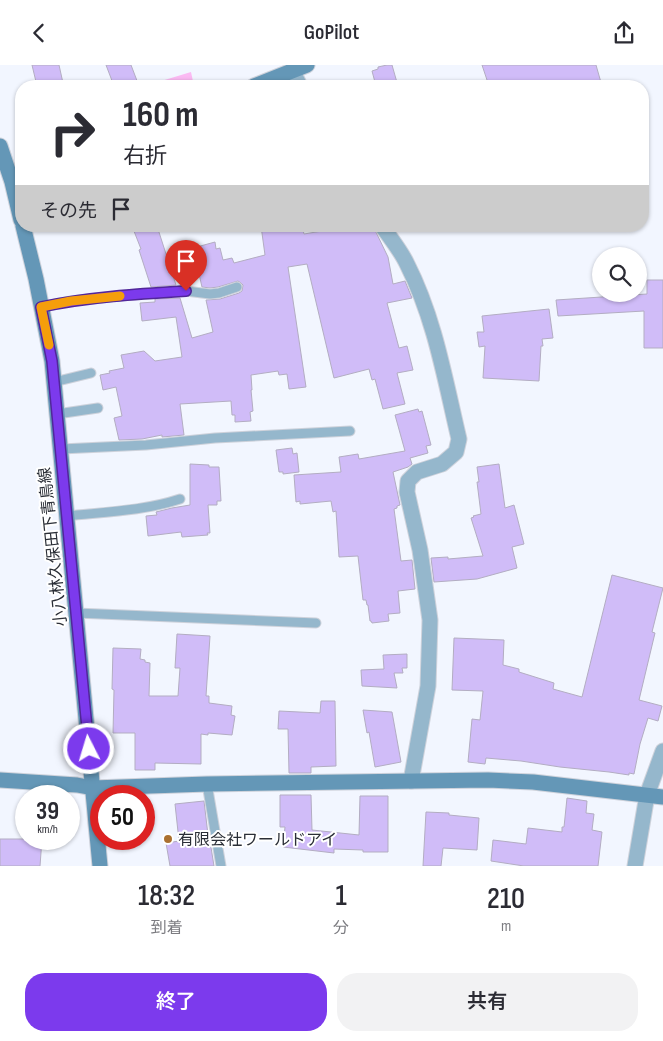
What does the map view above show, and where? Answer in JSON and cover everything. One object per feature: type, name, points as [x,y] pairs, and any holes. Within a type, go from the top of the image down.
[{"type":"main road","points":[[268,80],[308,65]]},
{"type":"main road","points":[[0,146],[15,196]]},
{"type":"main road","name":"小八林久保田下青鳥線","points":[[24,232],[52,361],[93,785]]},
{"type":"main road","points":[[0,780],[90,787]]},
{"type":"main road","points":[[155,786],[488,780],[533,781],[663,797]]},
{"type":"main road","name":"小八林久保田下青鳥線","points":[[99,850],[100,866]]},
{"type":"street","points":[[292,70],[297,80]]},
{"type":"street","points":[[386,232],[407,263],[425,304],[459,439],[456,452],[442,464],[417,472],[408,481],[407,492],[420,550],[430,620],[428,686],[412,781]]},
{"type":"street","points":[[636,866],[647,795],[663,751]]},
{"type":"lane","points":[[41,307],[71,301],[127,295],[186,291],[210,294],[236,287]]},
{"type":"lane","points":[[54,382],[91,373]]},
{"type":"lane","points":[[57,414],[98,407]]},
{"type":"lane","points":[[61,449],[350,431]]},
{"type":"lane","points":[[67,515],[141,508],[180,499]]},
{"type":"lane","points":[[76,613],[316,623]]},
{"type":"lane","points":[[206,784],[221,866]]},
{"type":"shaded area","points":[[191,72],[193,80],[165,80]]},
{"type":"building","points":[[32,65],[59,65],[62,80],[36,80]]},
{"type":"building","points":[[106,65],[131,65],[137,80],[112,80]]},
{"type":"building","points":[[392,65],[396,80],[374,80],[372,71],[378,69],[378,67]]},
{"type":"building","points":[[482,65],[596,65],[600,80],[487,80]]},
{"type":"building","points":[[134,232],[159,232],[176,285],[151,287],[139,250],[141,249]]},
{"type":"building","points":[[262,232],[304,232],[304,234],[316,232],[376,232],[388,257],[393,284],[405,281],[412,298],[387,303],[399,348],[407,346],[413,370],[397,373],[405,404],[383,409],[375,379],[372,380],[369,369],[334,378],[307,264],[288,267],[306,387],[289,389],[287,374],[279,375],[278,371],[251,375],[253,411],[250,412],[251,421],[235,422],[235,415],[232,415],[231,401],[180,404],[184,435],[162,437],[162,435],[142,439],[119,440],[114,418],[122,416],[116,387],[103,390],[100,375],[124,368],[121,355],[144,351],[155,361],[182,357],[176,317],[142,321],[140,303],[155,302],[155,299],[180,298],[192,338],[213,332],[206,300],[220,299],[239,293],[242,291],[243,285],[238,281],[218,287],[202,287],[193,248],[215,242],[216,249],[220,248],[223,260],[232,258],[234,263],[265,255]]},
{"type":"building","points":[[647,280],[663,280],[663,348],[644,348],[644,311],[558,316],[556,300],[592,298],[592,302],[647,302]]},
{"type":"building","points":[[549,309],[553,338],[542,339],[539,381],[483,378],[485,346],[479,347],[477,332],[484,332],[482,316]]},
{"type":"building","points":[[418,409],[419,412],[422,411],[431,445],[426,446],[428,453],[410,458],[412,464],[393,472],[400,505],[394,509],[401,561],[412,560],[415,589],[398,591],[400,613],[388,614],[389,621],[372,623],[370,621],[368,605],[366,600],[363,600],[358,556],[339,557],[336,511],[333,512],[331,501],[300,504],[300,501],[296,502],[294,475],[341,472],[339,457],[358,454],[359,459],[405,451],[395,415]]},
{"type":"building","points":[[292,448],[293,454],[297,453],[299,472],[283,474],[283,472],[279,472],[276,450]]},
{"type":"building","points":[[190,464],[219,467],[221,501],[217,501],[217,505],[208,505],[210,533],[207,533],[208,535],[182,537],[181,532],[148,536],[146,516],[157,515],[156,512],[190,505]]},
{"type":"building","points":[[499,464],[505,508],[514,505],[524,544],[512,547],[517,568],[477,579],[434,582],[431,558],[448,557],[448,559],[483,556],[471,518],[481,514],[477,467]]},
{"type":"building","points":[[612,575],[663,588],[652,632],[655,633],[639,700],[662,706],[658,721],[648,718],[634,774],[629,773],[629,775],[486,758],[485,764],[468,762],[472,719],[480,720],[483,691],[452,690],[454,638],[504,640],[503,665],[519,669],[519,672],[554,683],[553,689],[582,697]]},
{"type":"building","points":[[177,634],[210,636],[206,696],[209,696],[209,703],[232,706],[231,715],[235,716],[232,735],[201,734],[201,764],[155,763],[155,770],[135,770],[135,733],[113,733],[113,648],[141,649],[140,659],[150,663],[149,696],[178,696],[180,668],[175,668]]},
{"type":"building","points":[[407,654],[407,668],[402,668],[403,673],[394,673],[397,688],[362,686],[361,670],[384,669],[383,655]]},
{"type":"building","points":[[321,701],[335,701],[336,766],[311,767],[311,773],[289,773],[288,729],[278,729],[279,711],[320,713]]},
{"type":"building","points":[[363,710],[392,712],[401,762],[375,767]]},
{"type":"building","points":[[280,795],[311,795],[312,830],[359,835],[360,796],[388,796],[388,852],[334,849],[334,853],[283,847],[285,827],[280,827]]},
{"type":"building","points":[[567,798],[587,801],[586,813],[594,814],[592,830],[602,832],[598,866],[524,866],[491,861],[493,840],[526,844],[528,828],[562,832]]},
{"type":"building","points":[[204,801],[214,866],[170,866],[166,843],[179,841],[175,804]]},
{"type":"building","points":[[426,812],[449,813],[449,815],[479,818],[477,850],[443,848],[441,866],[423,866]]},
{"type":"building","points":[[0,839],[15,839],[15,850],[41,850],[40,866],[0,866]]},
{"type":"slow traffic","points":[[49,345],[41,307],[71,301],[120,296]]},
{"type":"place","name":"有限会社ワールドアイ","points":[[168,839]]},
{"type":"route","points":[[89,749],[52,361],[41,307],[71,301],[186,291]]}]
